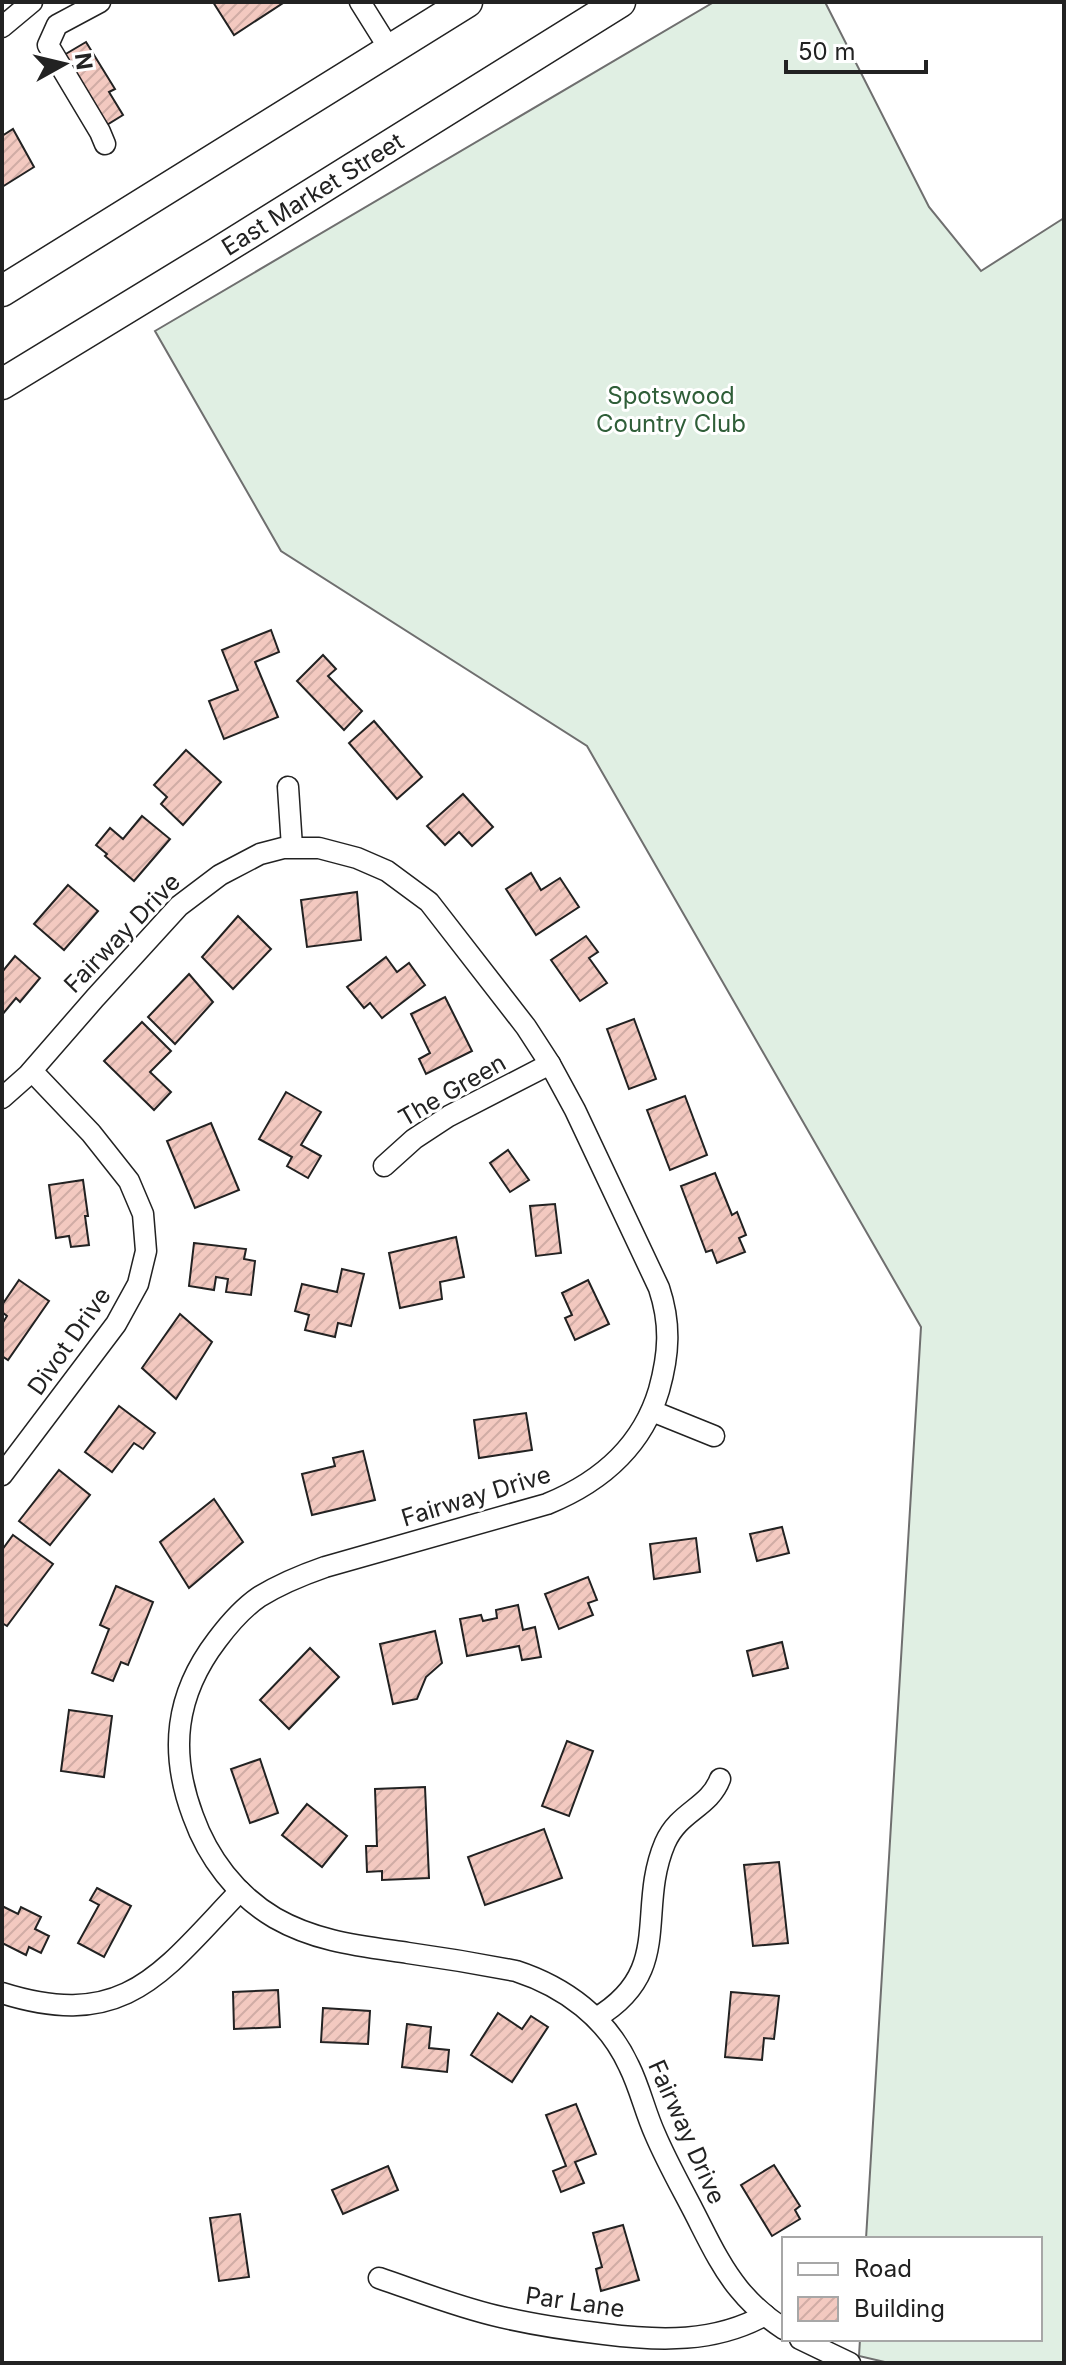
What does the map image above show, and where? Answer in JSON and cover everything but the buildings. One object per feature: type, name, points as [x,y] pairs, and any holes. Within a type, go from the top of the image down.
[{"type":"highway","points":[[2,291],[467,2]]},
{"type":"highway","name":"East Market Street","points":[[5,377],[217,253],[620,2]]},
{"type":"street","points":[[2,27],[32,2]]},
{"type":"street","points":[[100,2],[57,25],[48,45],[105,144]]},
{"type":"street","points":[[360,2],[390,50]]},
{"type":"street","points":[[288,787],[292,847]]},
{"type":"street","name":"Fairway Drive","points":[[2,1098],[32,1071],[179,906],[199,889],[249,859],[271,850],[292,847],[319,848],[373,864],[401,880],[429,902],[526,1027],[550,1064],[659,1288],[668,1330],[667,1359],[652,1411],[623,1455],[601,1475],[566,1496],[538,1507],[325,1567],[299,1576],[257,1599],[225,1628],[189,1686],[180,1717],[178,1748],[185,1793],[196,1825],[217,1864],[240,1891],[269,1914],[303,1933],[338,1943],[516,1971],[563,1992],[596,2018],[625,2057],[662,2150],[707,2237],[737,2286],[782,2328]]},
{"type":"street","name":"The Green","points":[[384,1166],[414,1139],[449,1116],[550,1064]]},
{"type":"street","name":"Divot Drive","points":[[2,1475],[116,1324],[138,1284],[146,1251],[143,1214],[129,1181],[91,1133],[32,1071]]},
{"type":"street","points":[[652,1411],[714,1436]]},
{"type":"street","points":[[596,2018],[621,1999],[642,1970],[650,1944],[656,1881],[666,1840],[681,1818],[712,1794],[720,1779]]},
{"type":"street","points":[[2,1993],[62,2006],[92,2004],[116,1998],[140,1986],[172,1963],[240,1891]]},
{"type":"street","name":"Par Lane","points":[[379,2278],[499,2317],[553,2328],[616,2335],[661,2338],[707,2336],[742,2327],[765,2315]]},
{"type":"street","points":[[804,2341],[850,2363]]},
{"type":"green space","name":"Spotswood Country Club","points":[[714,2],[825,2],[929,207],[981,271],[1064,218],[1064,2363],[889,2363],[859,2356],[860,2341],[1042,2341],[1042,2237],[866,2237],[921,1327],[587,746],[281,551],[155,331]]}]
